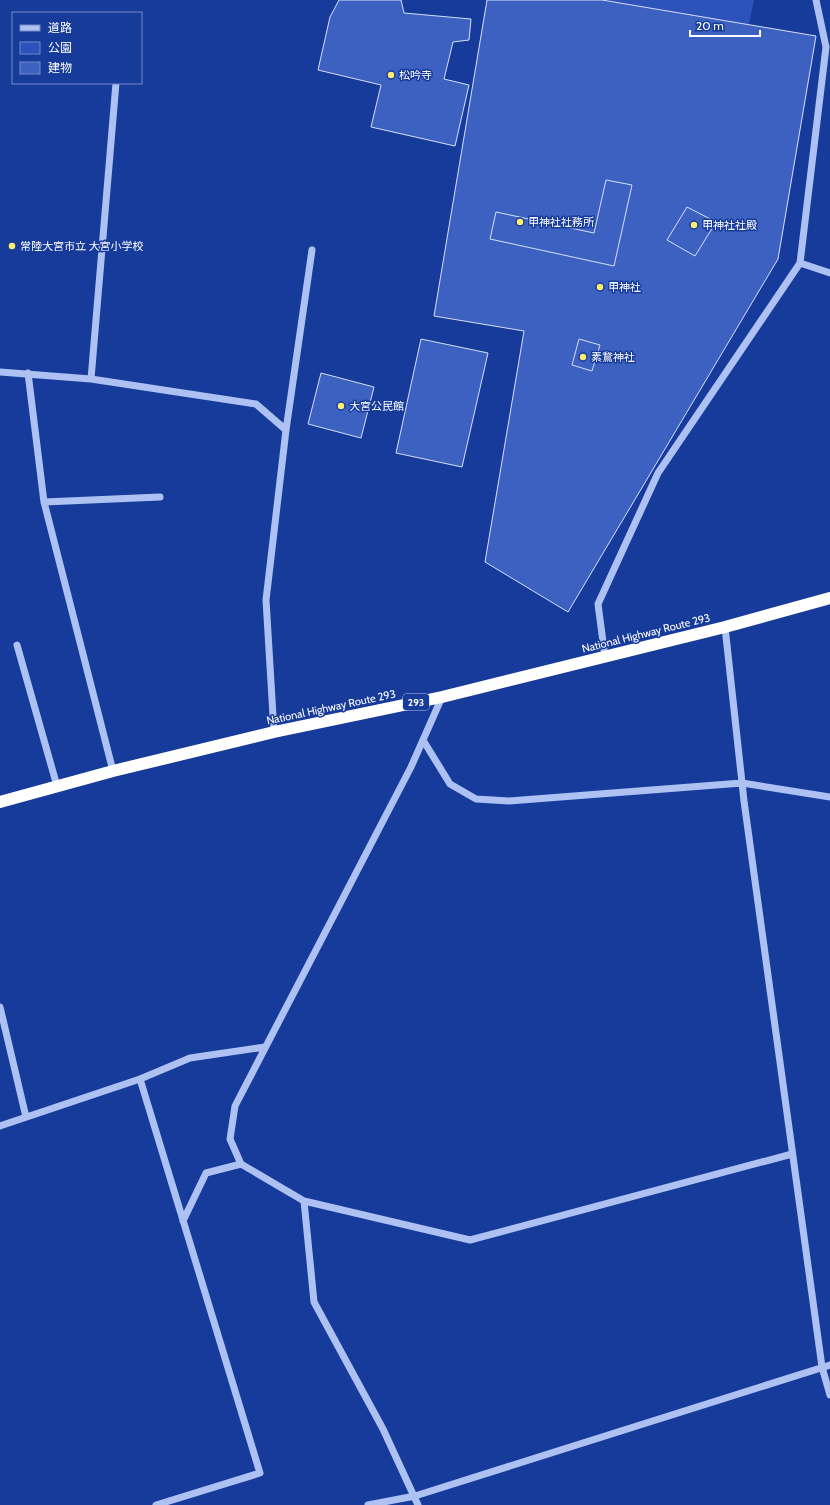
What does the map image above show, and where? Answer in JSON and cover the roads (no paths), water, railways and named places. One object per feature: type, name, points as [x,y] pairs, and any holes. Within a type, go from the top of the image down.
[{"type":"highway","name":"National Highway Route 293","points":[[0,802],[112,771],[274,732],[442,697],[605,657],[725,627],[830,598]]},
{"type":"street","points":[[605,657],[598,604],[658,473],[800,263],[828,46],[816,0]]},
{"type":"street","points":[[91,379],[116,84]]},
{"type":"street","points":[[274,732],[266,600],[286,430],[312,250]]},
{"type":"street","points":[[800,263],[830,273]]},
{"type":"street","points":[[0,372],[91,379],[256,404],[286,430]]},
{"type":"street","points":[[28,373],[44,502],[112,771]]},
{"type":"street","points":[[44,502],[160,497]]},
{"type":"street","points":[[725,627],[742,783],[792,1154],[822,1367],[830,1395]]},
{"type":"street","points":[[17,645],[57,786]]},
{"type":"street","points":[[442,697],[424,740],[234,1106],[230,1139],[241,1164],[304,1201],[470,1240],[792,1154]]},
{"type":"street","points":[[424,740],[450,784],[476,799],[509,801],[742,783],[830,797]]},
{"type":"street","points":[[0,1007],[26,1117]]},
{"type":"street","points":[[0,1126],[140,1079],[190,1058],[265,1047]]},
{"type":"street","points":[[140,1079],[260,1473],[156,1505]]},
{"type":"street","points":[[183,1221],[206,1174],[241,1164]]},
{"type":"street","points":[[304,1201],[314,1302],[383,1429],[418,1505]]},
{"type":"street","points":[[368,1505],[415,1496],[830,1365]]},
{"type":"place","name":"松吟寺","points":[[391,75]]},
{"type":"place","name":"甲神社社務所","points":[[520,222]]},
{"type":"place","name":"甲神社社殿","points":[[694,225]]},
{"type":"place","name":"常陸大宮市立 大宮小学校","points":[[12,246]]},
{"type":"place","name":"甲神社","points":[[600,287]]},
{"type":"place","name":"素鵞神社","points":[[583,357]]},
{"type":"place","name":"大宮公民館","points":[[341,406]]}]
